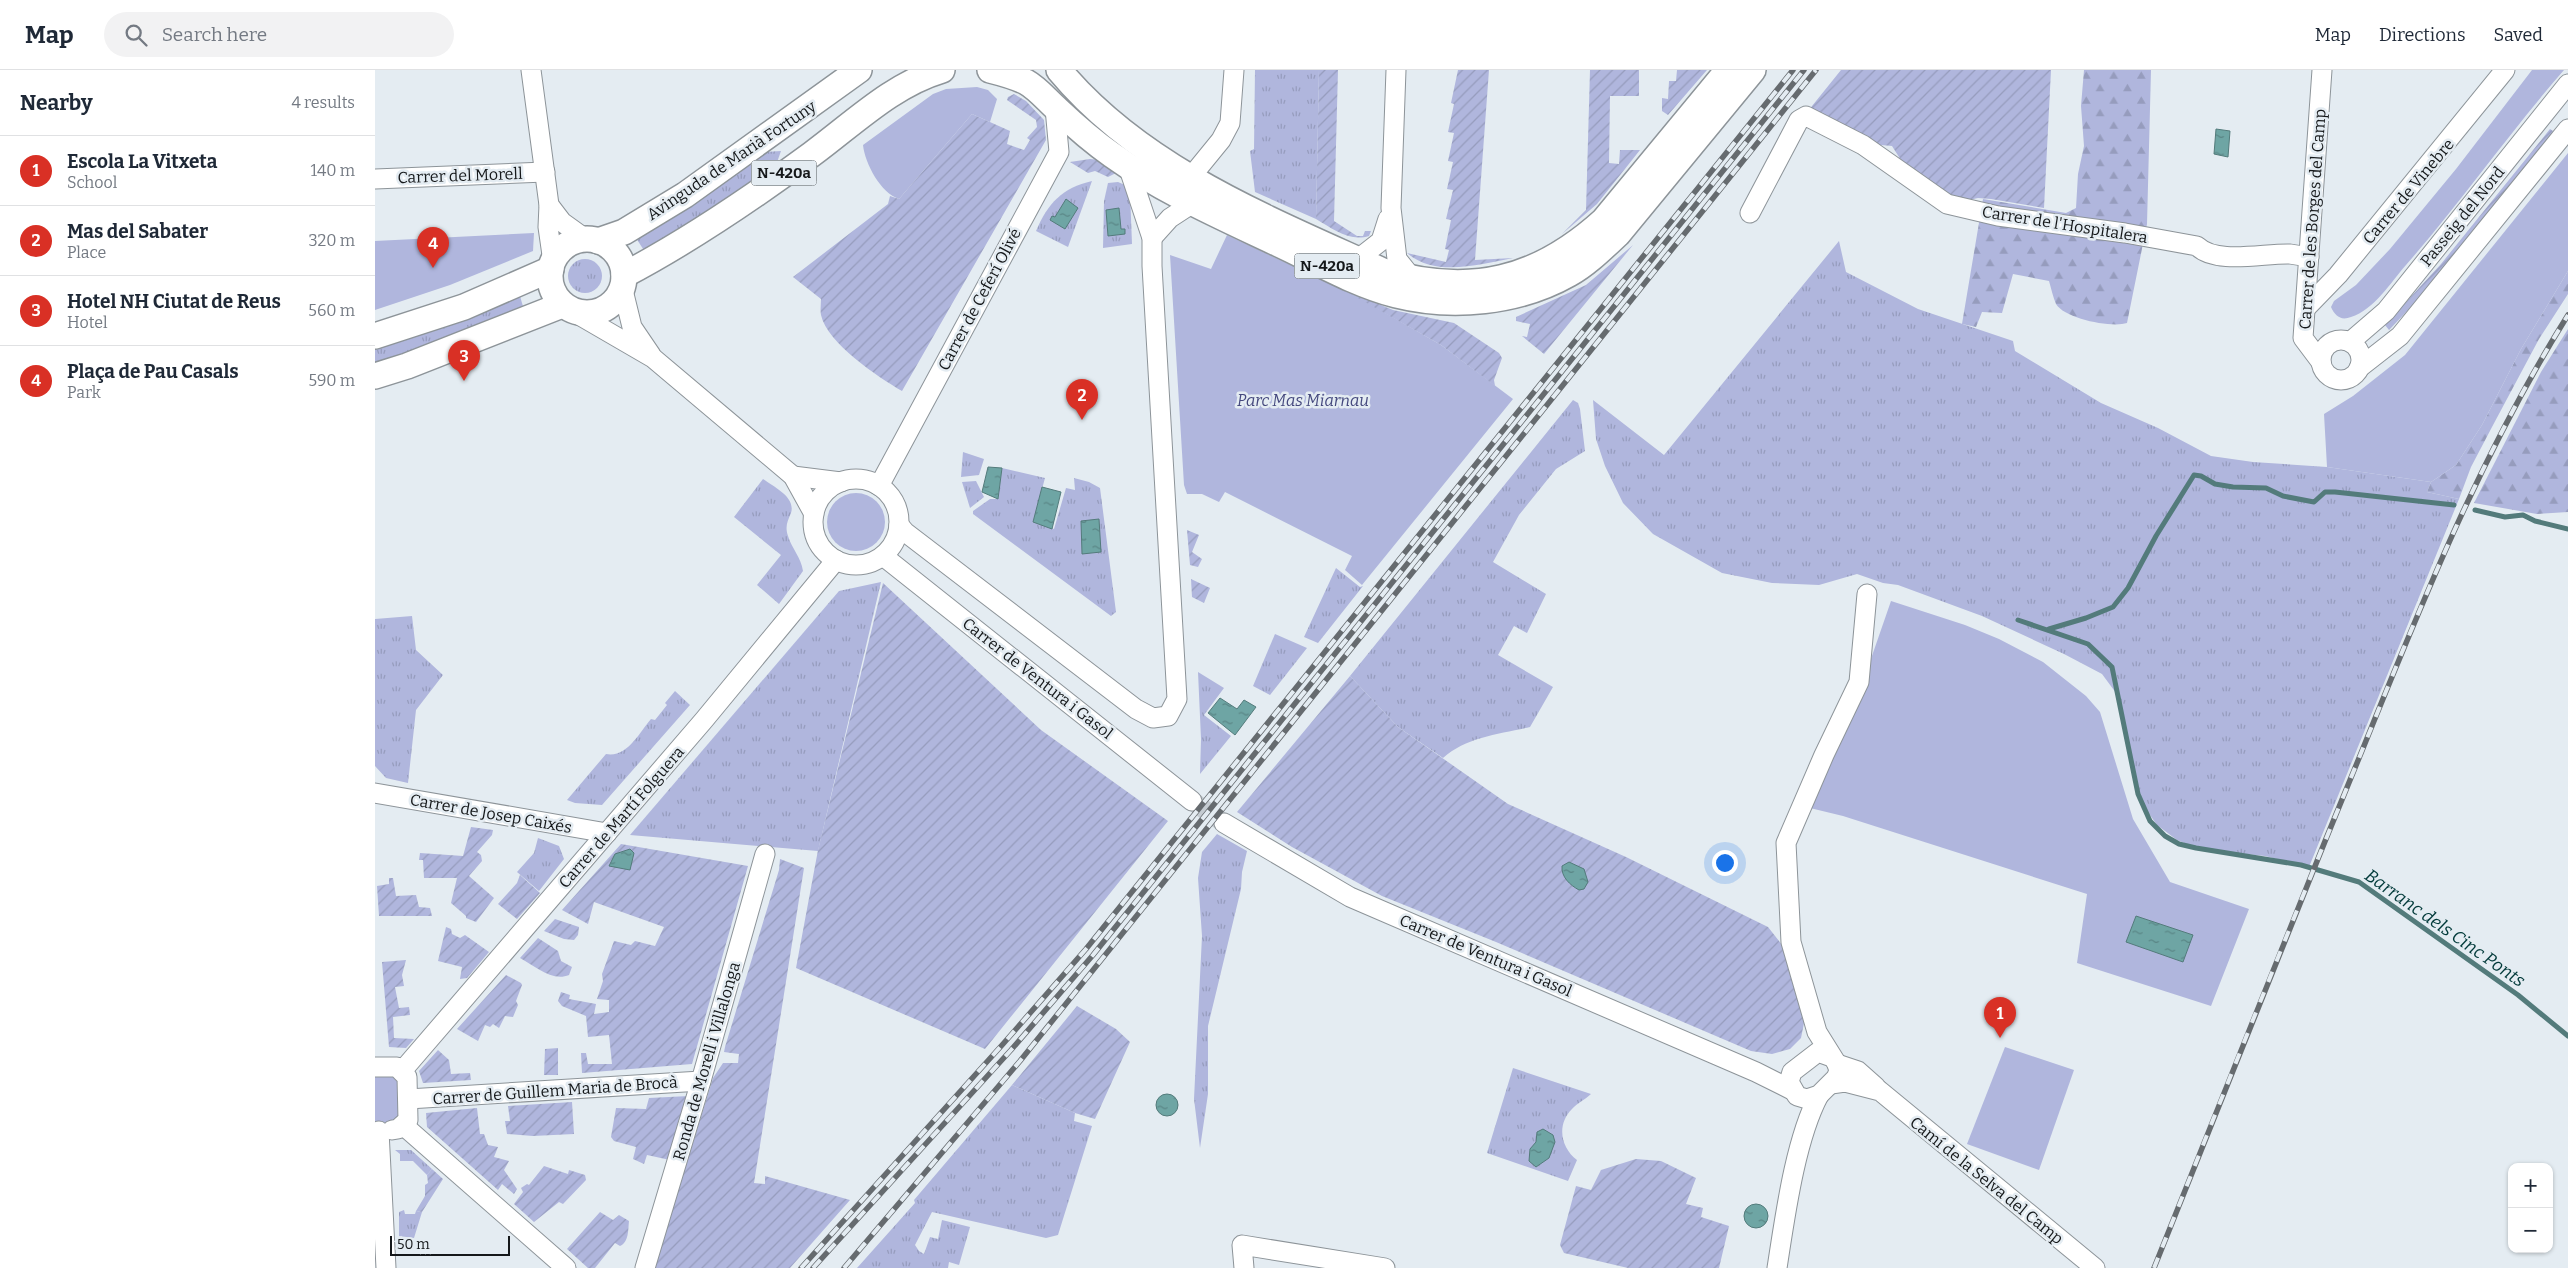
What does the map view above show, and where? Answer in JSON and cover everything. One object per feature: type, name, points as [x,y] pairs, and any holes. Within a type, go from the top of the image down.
[{"type":"main road","name":"Avinguda de Marià Fortuny","points":[[592,241],[624,232],[685,195],[859,70]]},
{"type":"main road","name":"N-420a","points":[[375,376],[567,308],[587,314],[603,310],[615,300],[623,281],[811,155],[906,84],[942,70]]},
{"type":"main road","name":"N-420a","points":[[990,70],[1028,83],[1083,133],[1128,166],[1193,204],[1361,282],[1396,294],[1432,301],[1463,302],[1493,299],[1532,290],[1569,274],[1596,255],[1618,234],[1753,70]]},
{"type":"main road","name":"N-420a","points":[[1059,70],[1099,112],[1143,149],[1190,178],[1383,271],[1413,279],[1462,283],[1522,273],[1554,259],[1581,241],[1604,220],[1728,70]]},
{"type":"main road","name":"N-420a","points":[[375,336],[464,306],[552,266],[564,248],[575,241],[592,241]]},
{"type":"main road","points":[[592,241],[611,248],[619,258],[623,281]]},
{"type":"main road","points":[[552,266],[551,286],[567,308]]},
{"type":"street","points":[[531,70],[549,205],[548,227],[552,266]]},
{"type":"street","points":[[1190,178],[1221,140],[1230,123],[1234,70]]},
{"type":"street","points":[[1396,70],[1391,208],[1397,258],[1413,279]]},
{"type":"street","name":"Carrer de les Borges del Camp","points":[[2321,362],[2303,338],[2323,70]]},
{"type":"street","name":"Carrer de Vinebre","points":[[2305,308],[2339,275],[2505,70]]},
{"type":"street","name":"Passeig del Nord","points":[[2350,342],[2386,311],[2568,84]]},
{"type":"street","name":"Carrer de Ceferí Olivé","points":[[879,486],[1059,152],[1055,108]]},
{"type":"street","name":"Carrer de l'Hospitalera","points":[[1750,213],[1799,120],[1806,116],[1863,145],[1947,204],[1998,216],[2116,232],[2197,246],[2203,252],[2233,256],[2289,254],[2309,257]]},
{"type":"street","name":"Passeig del Nord","points":[[2359,368],[2401,336],[2568,129]]},
{"type":"street","points":[[899,525],[905,532],[1136,708],[1153,718],[1168,716],[1177,698],[1151,266],[1152,238],[1128,166]]},
{"type":"street","name":"Carrer del Morell","points":[[375,179],[545,172]]},
{"type":"street","points":[[1152,238],[1170,218],[1193,204]]},
{"type":"street","points":[[549,205],[565,226],[592,241]]},
{"type":"street","points":[[1358,259],[1381,241],[1391,208]]},
{"type":"street","points":[[623,281],[632,327],[653,358]]},
{"type":"street","points":[[567,308],[653,358],[793,476],[814,514]]},
{"type":"street","points":[[2338,340],[2350,342],[2360,354],[2359,368],[2349,378],[2335,379],[2328,375],[2321,362],[2321,356],[2327,346],[2338,340]]},
{"type":"street","points":[[793,476],[841,482],[856,479],[879,486],[897,510],[899,525],[893,545],[883,556],[873,562],[859,566],[843,564],[819,545],[814,532],[814,514],[819,500],[828,490],[841,482]]},
{"type":"street","name":"Carrer de Ventura i Gasol","points":[[883,556],[1193,801]]},
{"type":"street","name":"Carrer de Martí Folguera","points":[[402,1071],[704,720],[836,560]]},
{"type":"street","points":[[1807,1088],[1836,1078],[1824,1050],[1791,942],[1786,843],[1824,755],[1859,682],[1867,594]]},
{"type":"street","name":"Carrer de Josep Caixés","points":[[375,792],[607,833]]},
{"type":"street","name":"Carrer de Ventura i Gasol","points":[[1223,823],[1350,897],[1756,1072],[1781,1074],[1807,1088]]},
{"type":"street","name":"Ronda de Morell i Villalonga","points":[[645,1268],[701,1081],[765,854]]},
{"type":"street","points":[[1777,1268],[1787,1209],[1806,1124],[1807,1088],[1824,1050]]},
{"type":"street","name":"Camí de la Selva del Camp","points":[[1824,1050],[1858,1070],[1928,1132],[2095,1268]]},
{"type":"street","points":[[375,1067],[397,1067],[407,1077],[408,1120],[398,1129],[377,1131],[387,1268]]},
{"type":"street","name":"Carrer de Guillem Maria de Brocà","points":[[408,1099],[701,1081]]},
{"type":"street","name":"Camí de la Selva del Camp","points":[[1807,1088],[1845,1082],[1880,1091]]},
{"type":"street","points":[[403,1125],[566,1268]]},
{"type":"street","points":[[1244,1268],[1242,1245],[1385,1268]]},
{"type":"green space","points":[[1255,70],[1319,70],[1316,219],[1255,192],[1250,151],[1254,149]]},
{"type":"green space","points":[[1319,70],[1338,70],[1334,221],[1357,236],[1363,236],[1365,231],[1371,231],[1369,236],[1355,237],[1348,236],[1316,219]]},
{"type":"green space","points":[[1458,70],[1489,70],[1475,260],[1513,258],[1473,266],[1445,267],[1419,261],[1407,253],[1446,262],[1449,250],[1445,249],[1451,220],[1446,219],[1453,190],[1447,189],[1453,162],[1448,161],[1454,133],[1448,132],[1454,104],[1451,103]]},
{"type":"green space","points":[[1590,70],[1639,70],[1639,96],[1610,96],[1609,163],[1619,164],[1620,150],[1640,150],[1597,204],[1562,234],[1586,210]]},
{"type":"green space","points":[[1677,70],[1707,70],[1668,115],[1662,111],[1662,98],[1668,99],[1669,81],[1676,81]]},
{"type":"green space","points":[[1841,70],[2051,70],[2044,208],[1991,199],[1978,198],[1969,200],[1954,198],[1906,168],[1892,146],[1870,144],[1808,111]]},
{"type":"green space","points":[[2084,70],[2151,70],[2147,224],[2127,323],[2100,323],[2078,318],[2061,309],[2056,304],[2049,281],[2013,274],[2002,313],[1982,312],[1976,327],[1962,324],[1983,199],[2066,213],[2076,208],[2078,174],[2084,146],[2081,106]]},
{"type":"green space","points":[[2532,70],[2564,70],[2375,302],[2351,317],[2341,318],[2336,315],[2331,307],[2334,301],[2356,285],[2390,249],[2456,169]]},
{"type":"green space","points":[[977,87],[988,90],[997,99],[990,122],[972,114],[899,199],[892,196],[875,177],[864,153],[863,145],[933,94],[946,89]]},
{"type":"green space","points":[[1014,94],[1026,101],[1044,120],[1046,140],[902,391],[867,368],[843,348],[825,326],[821,315],[821,299],[793,277],[888,204],[890,196],[899,199],[972,114],[1010,131],[1007,144],[1024,150],[1030,140],[1027,138],[1037,127],[1036,120],[1007,100],[1008,97]]},
{"type":"green space","points":[[2550,129],[2553,131],[2552,135],[2428,289],[2389,330],[2385,325],[2441,264]]},
{"type":"green space","points":[[781,151],[775,168],[714,211],[645,252],[636,238],[764,152]]},
{"type":"green space","points":[[2568,153],[2568,271],[2521,349],[2482,425],[2456,465],[2431,482],[2327,467],[2324,414],[2353,396],[2405,355]]},
{"type":"green space","points":[[1090,159],[1100,160],[1118,172],[1108,177],[1095,171],[1088,173],[1070,162]]},
{"type":"green space","points":[[1092,181],[1068,247],[1036,231],[1046,212],[1057,198],[1072,188]]},
{"type":"green space","points":[[1118,182],[1125,185],[1130,192],[1132,244],[1103,248],[1104,201],[1108,183]]},
{"type":"green space","points":[[534,233],[533,251],[450,285],[375,310],[375,241]]},
{"type":"green space","name":"Parc Mas Miarnau","points":[[1227,235],[1354,295],[1441,345],[1513,399],[1362,585],[1345,570],[1352,556],[1225,492],[1219,502],[1202,494],[1187,494],[1184,485],[1170,255],[1211,269]]},
{"type":"green space","points":[[1839,241],[1846,272],[1918,309],[2013,341],[2015,351],[2101,403],[2158,428],[2211,456],[2253,462],[2327,467],[2431,482],[2427,492],[2459,499],[2309,867],[2265,856],[2199,849],[2177,840],[2157,825],[2143,805],[2129,751],[2125,723],[2116,693],[2102,674],[1982,616],[1898,585],[1883,583],[1857,574],[1819,585],[1772,583],[1722,573],[1653,534],[1623,503],[1605,466],[1596,439],[1593,400],[1664,455]]},
{"type":"green space","points":[[1633,245],[1544,354],[1522,336],[1527,337],[1530,324],[1516,321],[1516,317],[1586,285]]},
{"type":"green space","points":[[585,259],[597,264],[602,276],[597,288],[585,293],[573,288],[568,276],[573,264]]},
{"type":"green space","points":[[2568,271],[2568,294],[2539,339],[2492,427],[2471,467],[2459,499],[2427,492],[2431,482],[2456,465],[2482,425],[2521,349]]},
{"type":"green space","points":[[1342,289],[1393,310],[1454,323],[1499,353],[1502,358],[1494,380],[1495,386],[1441,345]]},
{"type":"green space","points":[[520,296],[524,310],[454,338],[375,363],[375,347]]},
{"type":"green space","points":[[2568,329],[2568,512],[2537,514],[2474,503],[2541,372]]},
{"type":"green space","points":[[1573,400],[1578,403],[1580,409],[1585,451],[1556,469],[1519,515],[1493,562],[1546,594],[1527,633],[1514,626],[1498,655],[1553,687],[1530,727],[1472,741],[1462,745],[1443,758],[1398,727],[1350,676]]},
{"type":"green space","points":[[963,452],[984,459],[979,475],[961,477]]},
{"type":"green space","points":[[1002,468],[1045,478],[1033,522],[1054,529],[1066,488],[1075,490],[1074,478],[1089,482],[1100,488],[1116,612],[1111,616],[973,514],[973,511],[990,499],[998,499]]},
{"type":"green space","points":[[763,479],[783,493],[790,502],[792,507],[787,525],[787,533],[803,571],[779,604],[757,585],[781,555],[734,517]]},
{"type":"green space","points":[[976,481],[984,497],[970,508],[962,482]]},
{"type":"green space","points":[[856,493],[867,495],[880,506],[885,522],[883,533],[872,546],[856,551],[845,549],[832,538],[827,522],[829,511],[840,498]]},
{"type":"green space","points":[[1187,530],[1199,535],[1192,552],[1202,559],[1198,567],[1190,565]]},
{"type":"green space","points":[[1336,568],[1360,587],[1363,586],[1318,643],[1304,637]]},
{"type":"green space","points":[[1191,579],[1210,588],[1204,603],[1192,597]]},
{"type":"green space","points":[[881,582],[818,851],[630,835],[839,591]]},
{"type":"green space","points":[[883,583],[1041,730],[1168,821],[985,1049],[796,968],[818,850]]},
{"type":"green space","points":[[1891,601],[1965,625],[1999,639],[2043,662],[2086,696],[2100,712],[2133,819],[2170,882],[2249,909],[2211,1006],[2077,963],[2087,894],[1843,816],[1810,808],[1847,728]]},
{"type":"green space","points":[[412,616],[416,650],[443,675],[416,710],[408,783],[386,778],[375,766],[375,619]]},
{"type":"green space","points":[[1275,634],[1307,648],[1270,695],[1253,686]]},
{"type":"green space","points":[[1198,672],[1224,688],[1204,715],[1231,736],[1200,774],[1201,739]]},
{"type":"green space","points":[[1350,676],[1398,727],[1508,804],[1626,857],[1768,927],[1783,946],[1805,1018],[1801,1038],[1790,1049],[1772,1054],[1751,1051],[1496,942],[1382,896],[1292,847],[1237,812]]},
{"type":"green space","points":[[675,691],[690,705],[602,805],[575,803],[567,800],[606,754],[620,752],[626,748],[651,719],[655,720]]},
{"type":"green space","points":[[471,827],[493,830],[492,835],[477,852],[481,855],[482,861],[469,876],[494,898],[476,922],[466,918],[451,903],[457,878],[424,878],[423,860],[419,860],[420,853],[463,856]]},
{"type":"green space","points":[[1217,834],[1247,851],[1242,872],[1241,889],[1208,1026],[1208,1094],[1200,1148],[1194,1099],[1202,936],[1198,878],[1202,852]]},
{"type":"green space","points":[[538,838],[559,846],[564,859],[539,891],[517,872],[534,853]]},
{"type":"green space","points":[[621,844],[748,866],[692,1064],[582,1073],[581,1053],[586,1053],[588,1064],[612,1064],[609,1035],[588,1037],[586,1016],[562,1006],[558,1001],[561,992],[570,995],[569,999],[596,1004],[594,1014],[609,1012],[609,1000],[597,999],[603,981],[602,974],[614,941],[631,945],[635,941],[655,946],[664,927],[594,902],[588,924],[562,910]]},
{"type":"green space","points":[[780,859],[804,868],[754,1183],[765,1184],[765,1176],[850,1200],[790,1268],[654,1268],[713,1078],[723,1063],[738,1063],[739,1054],[724,1052],[725,1047],[779,870]]},
{"type":"green space","points":[[520,875],[540,893],[517,919],[498,904],[517,883]]},
{"type":"green space","points":[[389,878],[393,878],[396,896],[416,895],[419,907],[430,908],[432,916],[379,916],[377,886],[389,884]]},
{"type":"green space","points":[[555,919],[579,927],[578,935],[574,940],[564,939],[544,931]]},
{"type":"green space","points":[[446,927],[451,929],[452,934],[460,938],[465,935],[489,952],[467,978],[460,979],[462,967],[438,961]]},
{"type":"green space","points":[[538,938],[558,951],[561,961],[572,967],[569,975],[563,977],[550,975],[520,958]]},
{"type":"green space","points":[[406,960],[402,975],[404,986],[395,987],[399,1008],[409,1007],[410,1015],[393,1017],[394,1038],[414,1039],[406,1048],[389,1047],[382,962]]},
{"type":"green space","points":[[506,975],[522,985],[516,1001],[518,1005],[513,1017],[505,1016],[499,1028],[493,1024],[490,1027],[485,1025],[478,1041],[457,1029]]},
{"type":"green space","points":[[1077,1006],[1116,1029],[1130,1042],[1095,1119],[1075,1113],[1012,1085]]},
{"type":"green space","points":[[2005,1047],[2074,1070],[2039,1170],[1967,1144]]},
{"type":"green space","points":[[558,1048],[558,1075],[544,1075],[545,1049]]},
{"type":"green space","points":[[438,1050],[449,1060],[451,1074],[470,1073],[471,1080],[423,1083],[419,1071]]},
{"type":"green space","points":[[1513,1068],[1591,1094],[1567,1115],[1562,1129],[1564,1143],[1577,1160],[1568,1181],[1487,1153]]},
{"type":"green space","points":[[393,1074],[400,1082],[402,1115],[393,1122],[375,1123],[375,1075]]},
{"type":"green space","points":[[1012,1085],[1075,1113],[1074,1121],[1092,1126],[1058,1235],[1046,1238],[932,1212],[915,1245],[924,1254],[930,1237],[938,1239],[942,1220],[970,1227],[959,1265],[949,1262],[948,1268],[857,1268],[915,1203],[914,1200]]},
{"type":"green space","points":[[689,1096],[670,1160],[647,1155],[644,1164],[633,1159],[636,1147],[614,1141],[611,1137],[616,1108],[646,1109],[649,1098]]},
{"type":"green space","points":[[572,1102],[574,1134],[533,1136],[507,1134],[505,1121],[510,1121],[508,1106]]},
{"type":"green space","points":[[477,1108],[480,1134],[484,1134],[488,1145],[498,1147],[494,1157],[509,1161],[504,1170],[517,1189],[514,1194],[502,1184],[498,1190],[427,1127],[426,1113]]},
{"type":"green space","points":[[395,1150],[411,1150],[432,1169],[427,1175],[413,1161],[400,1161],[400,1154]]},
{"type":"green space","points":[[1636,1159],[1661,1161],[1696,1178],[1686,1204],[1703,1208],[1701,1217],[1729,1226],[1719,1268],[1628,1268],[1564,1253],[1560,1245],[1576,1186],[1591,1190],[1601,1170]]},
{"type":"green space","points":[[544,1166],[568,1174],[569,1170],[585,1175],[586,1180],[563,1204],[559,1202],[534,1222],[514,1204],[523,1192],[521,1188],[527,1184],[529,1185]]},
{"type":"green space","points":[[432,1169],[443,1179],[422,1212],[416,1211],[425,1196],[425,1185],[428,1183],[427,1175]]},
{"type":"green space","points":[[404,1210],[405,1214],[415,1214],[416,1211],[422,1212],[414,1238],[399,1236],[399,1212]]},
{"type":"green space","points":[[600,1212],[613,1220],[619,1215],[629,1221],[627,1235],[625,1242],[620,1246],[615,1243],[595,1268],[588,1268],[567,1249]]},
{"type":"water","points":[[2216,129],[2230,131],[2228,157],[2214,154]]},
{"type":"water","points":[[1066,199],[1078,208],[1065,229],[1050,220],[1052,216],[1055,217]]},
{"type":"water","points":[[1119,208],[1121,229],[1125,229],[1125,234],[1108,236],[1106,210]]},
{"type":"water","points":[[988,467],[1002,468],[998,499],[982,492]]},
{"type":"water","points":[[1042,487],[1061,492],[1052,529],[1033,522]]},
{"type":"water","points":[[1099,519],[1101,552],[1082,554],[1081,521]]},
{"type":"water","points":[[1220,698],[1237,709],[1244,700],[1256,707],[1235,735],[1208,713]]},
{"type":"water","points":[[630,849],[634,853],[630,870],[609,866],[615,854]]},
{"type":"water","points":[[1569,862],[1584,869],[1588,882],[1584,889],[1579,890],[1569,883],[1563,874],[1562,866]]},
{"type":"water","points":[[2136,916],[2193,935],[2183,962],[2126,942]]},
{"type":"water","points":[[1167,1094],[1177,1101],[1178,1105],[1171,1115],[1167,1116],[1157,1109],[1156,1105],[1163,1095]]},
{"type":"water","points":[[1543,1129],[1553,1135],[1555,1142],[1549,1158],[1536,1167],[1529,1161],[1530,1149],[1536,1142],[1537,1132]]},
{"type":"water","points":[[1756,1204],[1764,1208],[1768,1216],[1764,1224],[1756,1228],[1748,1224],[1744,1216],[1748,1208]]},
{"type":"waterway","points":[[2049,629],[2086,618],[2113,607],[2128,588],[2156,536],[2194,475],[2201,476],[2215,484],[2233,487],[2266,488],[2283,496],[2314,502],[2325,492],[2335,492],[2454,505]]},
{"type":"waterway","points":[[2475,510],[2505,517],[2523,515],[2535,521],[2568,529]]},
{"type":"waterway","name":"Barranc dels Cinc Ponts","points":[[2018,620],[2088,644],[2112,667],[2138,794],[2150,821],[2165,836],[2179,844],[2301,865],[2359,882],[2518,995],[2568,1036]]},
{"type":"tunnel","points":[[1192,801],[1224,823]]},
{"type":"railway","points":[[801,1268],[1086,949],[1793,70]]},
{"type":"railway","points":[[813,1268],[1011,1050],[1093,955],[1804,70]]},
{"type":"railway","points":[[844,1268],[1020,1061],[1816,70]]},
{"type":"railway","points":[[2154,1268],[2428,591],[2479,478],[2536,368],[2568,315]]},
{"type":"place","name":"Plaça de Pau Casals","points":[[433,268]]},
{"type":"place","name":"Hotel NH Ciutat de Reus","points":[[464,381]]},
{"type":"place","name":"Mas del Sabater","points":[[1082,420]]},
{"type":"place","name":"Escola La Vitxeta","points":[[2000,1038]]}]
